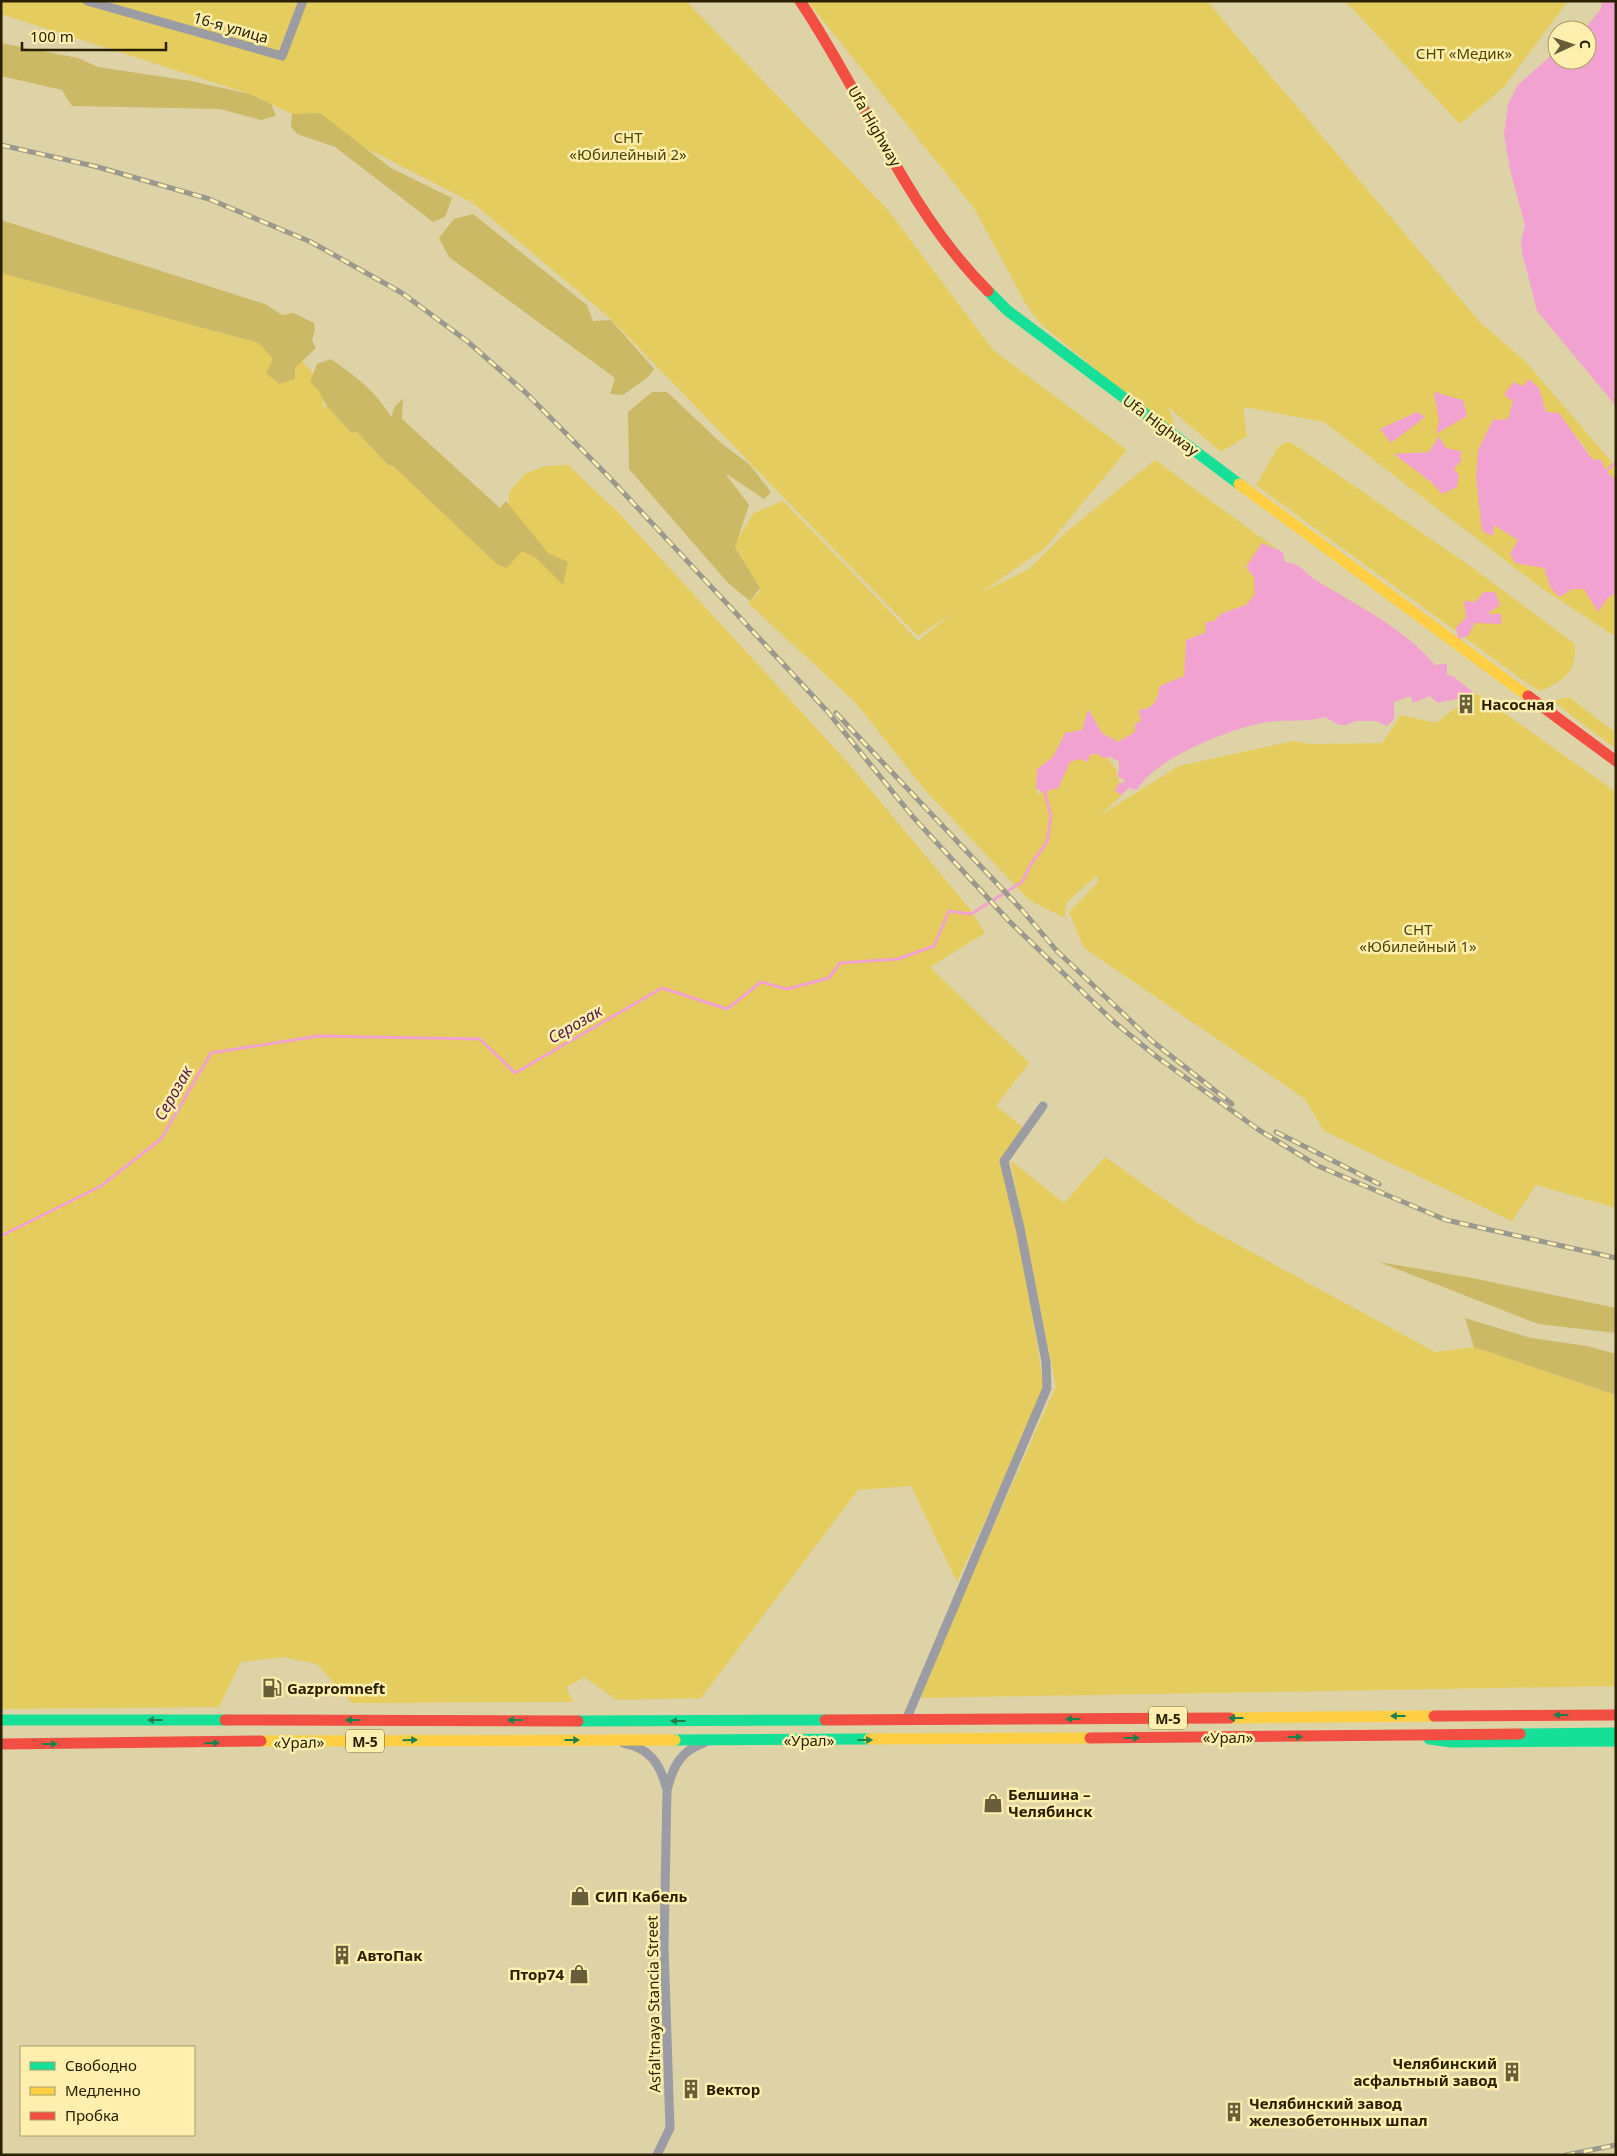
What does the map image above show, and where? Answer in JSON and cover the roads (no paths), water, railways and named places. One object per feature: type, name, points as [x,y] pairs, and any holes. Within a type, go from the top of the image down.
[{"type":"main road","name":"Ufa Highway","points":[[800,1],[819,27],[911,189],[948,247],[976,281],[1008,311],[1193,450],[1616,761]]},
{"type":"main road","name":"«Урал»","points":[[1,1720],[906,1720],[1614,1714]]},
{"type":"main road","name":"«Урал»","points":[[1,1744],[1405,1736],[1616,1733]]},
{"type":"main road","points":[[1405,1736],[1452,1742],[1616,1741]]},
{"type":"street","name":"16-я улица","points":[[87,1],[282,56],[303,1]]},
{"type":"street","points":[[906,1720],[1047,1388],[1048,1372],[1043,1345],[1020,1228],[1004,1161],[1043,1106]]},
{"type":"street","points":[[603,1740],[630,1744],[646,1751],[655,1760],[662,1772],[667,1790]]},
{"type":"street","points":[[667,1790],[672,1771],[681,1756],[693,1746],[713,1740]]},
{"type":"street","name":"Asfal'tnaya Stancia Street","points":[[657,2155],[670,2128],[664,1946],[667,1790]]},
{"type":"waterway","points":[[1606,471],[1616,462]]},
{"type":"waterway","name":"Серозак","points":[[1,1236],[101,1186],[161,1139],[211,1053],[318,1036],[480,1039],[515,1073],[662,988],[727,1009],[761,982],[787,989],[829,978],[840,963],[898,959],[934,946],[949,911],[971,914],[1022,882],[1031,864],[1047,842],[1051,817],[1043,791]]},
{"type":"railway","points":[[1,145],[98,167],[209,199],[311,242],[402,293],[467,341],[525,392],[607,475],[827,711],[913,817],[1009,921],[1114,1022],[1157,1057],[1259,1130],[1318,1166],[1446,1220],[1616,1258]]},
{"type":"railway","points":[[836,713],[1022,910],[1057,951],[1152,1041],[1232,1104]]},
{"type":"railway","points":[[1276,1132],[1379,1184]]},
{"type":"railway","points":[[1566,2155],[1616,2145]]},
{"type":"place","name":"Насосная","points":[[1466,704]]},
{"type":"place","name":"Gazpromneft","points":[[272,1688]]},
{"type":"place","name":"Белшина – Челябинск","points":[[993,1803]]},
{"type":"place","name":"СИП Кабель","points":[[580,1896]]},
{"type":"place","name":"АвтоПак","points":[[342,1955]]},
{"type":"place","name":"Птор74","points":[[579,1974]]},
{"type":"place","name":"Челябинский асфальтный завод","points":[[1512,2072]]},
{"type":"place","name":"Вектор","points":[[691,2089]]},
{"type":"place","name":"Челябинский завод железобетонных шпал","points":[[1234,2112]]},
{"type":"park label","name":"СНТ «Медик»","points":[[1464,53]]},
{"type":"park label","name":"СНТ «Юбилейный 2»","points":[[628,146]]},
{"type":"park label","name":"СНТ «Юбилейный 1»","points":[[1418,938]]}]
